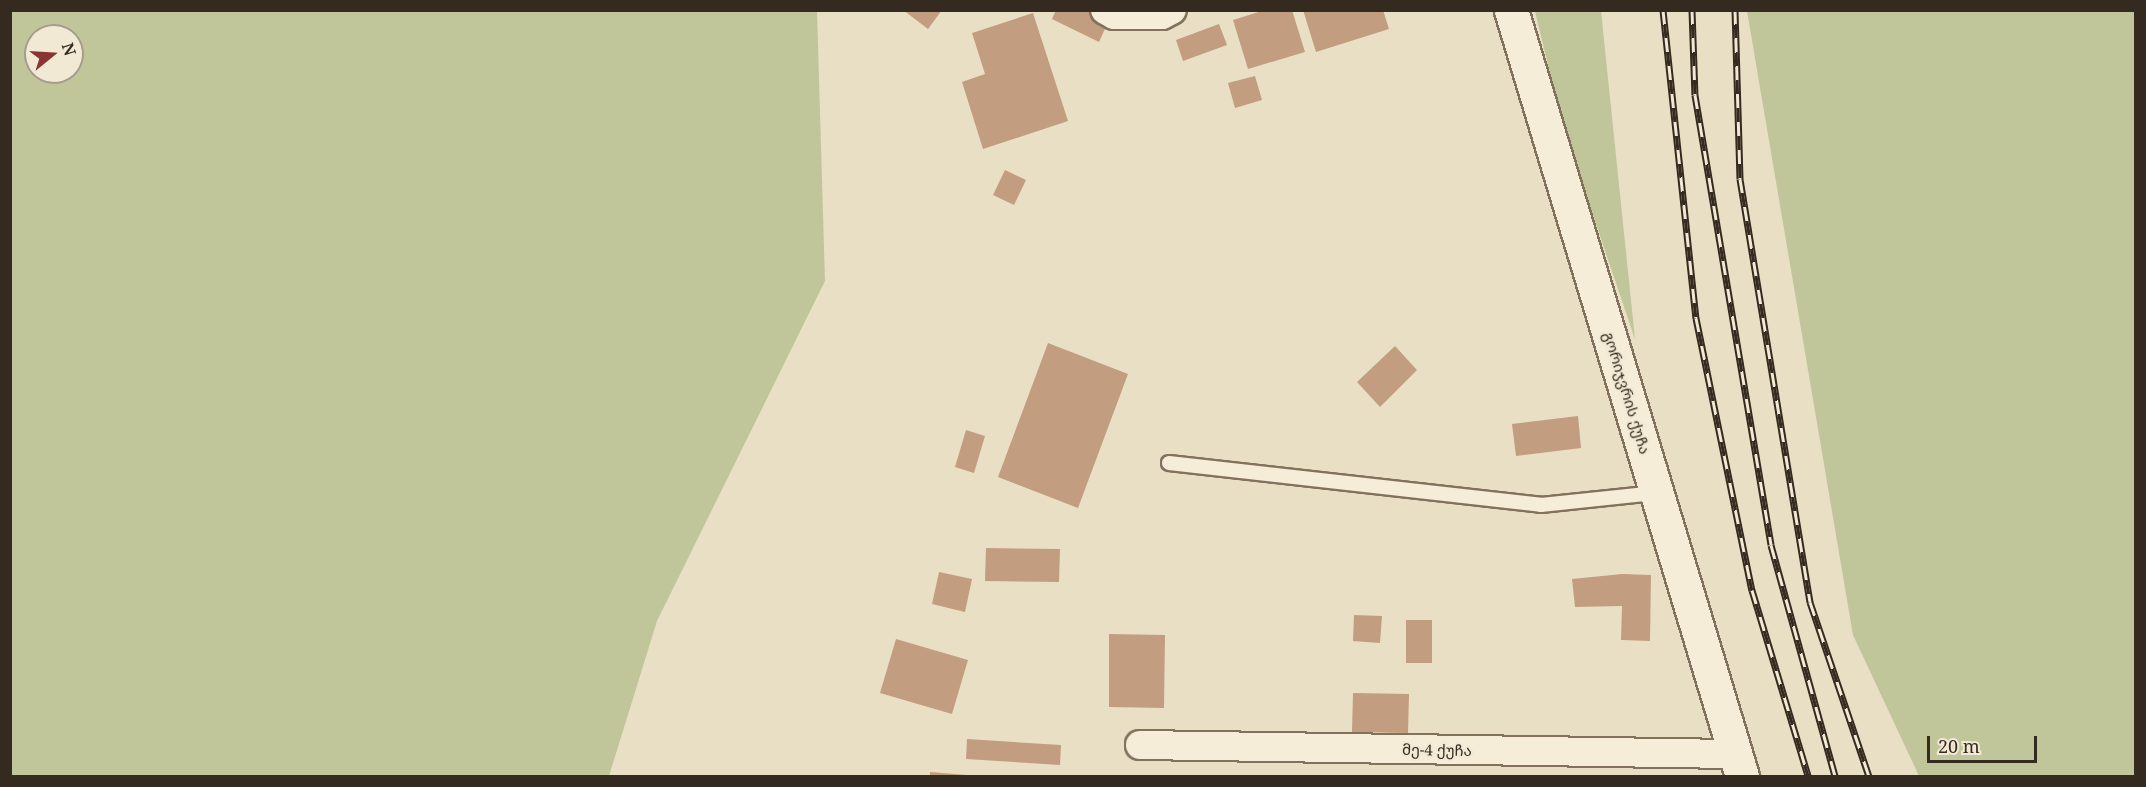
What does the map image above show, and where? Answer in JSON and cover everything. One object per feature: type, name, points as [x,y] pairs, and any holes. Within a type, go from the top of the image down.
[{"type":"main road","name":"გორიჯვრის ქუჩა","points":[[1511,10],[1738,765]]},
{"type":"street","points":[[1105,10],[1114,15],[1162,15],[1172,10]]},
{"type":"street","name":"მე-4 ქუჩა","points":[[1140,745],[1738,765]]},
{"type":"lane","points":[[1169,463],[1541,505],[1657,492]]},
{"type":"green space","points":[[10,11],[817,11],[825,281],[657,621],[609,776],[11,776]]},
{"type":"green space","points":[[1535,11],[1601,11],[1635,339],[1563,127]]},
{"type":"green space","points":[[1747,11],[2135,11],[2135,776],[1919,776],[1853,635]]},
{"type":"building","points":[[903,10],[942,10],[928,29]]},
{"type":"building","points":[[1056,10],[1095,10],[1110,18],[1099,42],[1052,19]]},
{"type":"building","points":[[1265,10],[1292,10],[1305,52],[1248,69],[1233,20]]},
{"type":"building","points":[[1303,10],[1383,10],[1389,29],[1316,52]]},
{"type":"building","points":[[1033,13],[1068,121],[983,149],[962,82],[985,74],[972,33]]},
{"type":"building","points":[[1219,24],[1227,45],[1183,61],[1176,40]]},
{"type":"building","points":[[1255,76],[1262,100],[1235,108],[1228,83]]},
{"type":"building","points":[[1005,170],[1026,180],[1014,205],[993,195]]},
{"type":"building","points":[[1048,343],[1128,374],[1078,508],[998,477]]},
{"type":"building","points":[[1395,346],[1417,370],[1380,407],[1357,382]]},
{"type":"building","points":[[1578,416],[1581,448],[1516,456],[1512,424]]},
{"type":"building","points":[[966,430],[985,436],[974,473],[955,467]]},
{"type":"building","points":[[986,548],[1060,549],[1059,582],[985,581]]},
{"type":"building","points":[[939,572],[972,579],[965,612],[932,604]]},
{"type":"building","points":[[1622,574],[1651,575],[1650,641],[1621,640],[1622,606],[1575,607],[1572,579]]},
{"type":"building","points":[[1354,615],[1382,616],[1380,643],[1353,641]]},
{"type":"building","points":[[1406,620],[1432,620],[1432,663],[1406,663]]},
{"type":"building","points":[[1109,634],[1165,635],[1164,708],[1109,707]]},
{"type":"building","points":[[896,639],[968,660],[952,714],[880,693]]},
{"type":"building","points":[[1353,693],[1409,694],[1408,733],[1352,732]]},
{"type":"building","points":[[967,739],[1061,745],[1060,765],[966,759]]},
{"type":"building","points":[[930,772],[967,775],[967,776],[930,776]]},
{"type":"railway","points":[[1663,10],[1696,318],[1752,590],[1808,776]]},
{"type":"railway","points":[[1692,10],[1695,95],[1771,545],[1835,776]]},
{"type":"railway","points":[[1735,10],[1740,179],[1810,602],[1869,776]]}]
